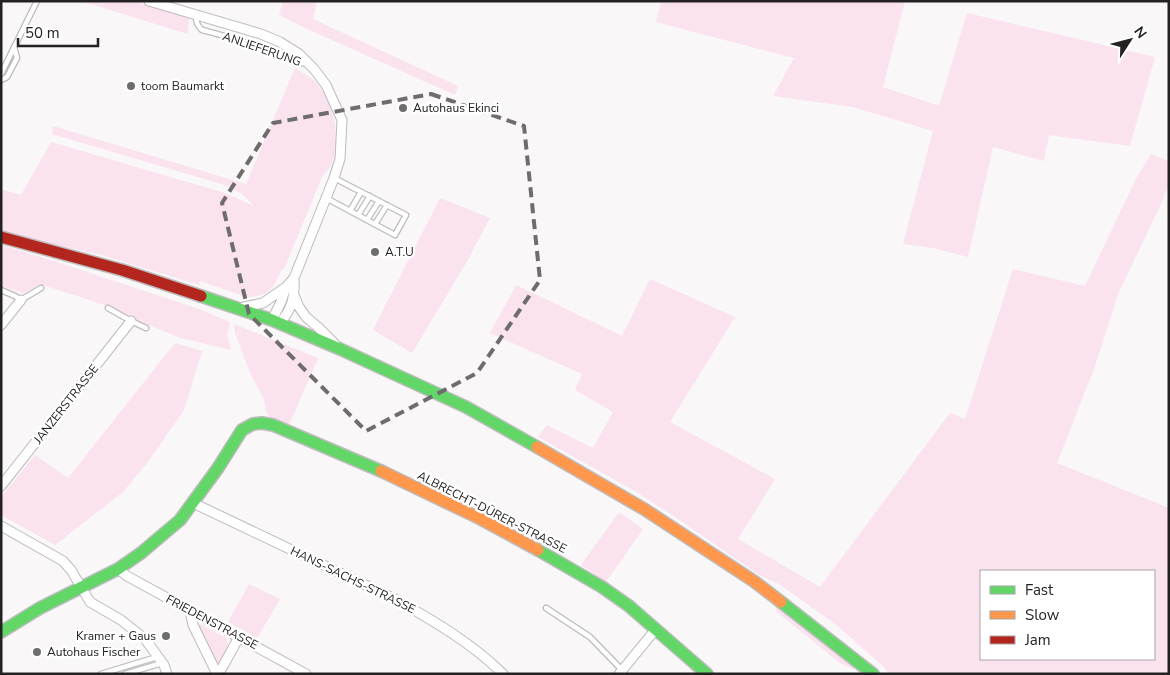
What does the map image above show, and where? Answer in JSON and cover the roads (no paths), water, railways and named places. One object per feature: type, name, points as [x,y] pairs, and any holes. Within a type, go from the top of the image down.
[{"type":"main road","points":[[1,238],[122,270],[241,308],[340,348],[466,408],[644,509],[755,582],[872,674]]},
{"type":"main road","name":"ALBRECHT-DÜRER-STRASSE","points":[[193,503],[242,430],[262,422],[273,425],[443,500],[576,571],[629,606],[707,674]]},
{"type":"main road","points":[[1,632],[40,608],[118,569],[163,535],[180,520],[193,503]]},
{"type":"street","points":[[149,1],[261,34],[280,42],[299,54],[326,85],[342,120],[340,158],[334,178],[294,278],[286,287],[263,303],[241,308]]},
{"type":"street","points":[[276,322],[290,309],[294,295],[294,278]]},
{"type":"street","points":[[276,322],[286,287]]},
{"type":"street","points":[[294,295],[306,317],[340,348]]},
{"type":"street","points":[[1,325],[21,300]]},
{"type":"street","name":"JANZERSTRASSE","points":[[1,486],[131,321]]},
{"type":"street","name":"HANS-SACHS-STRASSE","points":[[193,503],[420,613],[473,649],[502,674]]},
{"type":"street","points":[[1,526],[63,561],[71,570],[90,602],[121,620],[145,639],[160,660],[167,674]]},
{"type":"street","name":"FRIEDENSTRASSE","points":[[118,569],[127,576],[306,674]]},
{"type":"street","points":[[190,611],[192,625],[216,673],[222,668],[239,637]]},
{"type":"street","points":[[621,672],[656,629]]},
{"type":"lane","points":[[1,74],[37,1]]},
{"type":"lane","name":"ANLIEFERUNG","points":[[196,15],[198,26],[202,30],[261,47],[287,60],[309,64]]},
{"type":"lane","points":[[1,80],[7,77],[17,58],[14,47]]},
{"type":"lane","points":[[326,198],[396,234],[406,215],[334,178]]},
{"type":"lane","points":[[350,211],[361,192]]},
{"type":"lane","points":[[358,215],[370,196]]},
{"type":"lane","points":[[367,220],[379,201]]},
{"type":"lane","points":[[375,224],[387,205]]},
{"type":"lane","points":[[1,290],[21,300],[42,288]]},
{"type":"lane","points":[[108,308],[146,328]]},
{"type":"lane","points":[[546,608],[590,637],[621,672]]},
{"type":"lane","points":[[101,674],[160,660]]},
{"type":"lane","points":[[124,674],[160,660]]},
{"type":"place","name":"toom Baumarkt","points":[[131,86]]},
{"type":"place","name":"Autohaus Ekinci","points":[[403,108]]},
{"type":"place","name":"A.T.U","points":[[375,252]]},
{"type":"place","name":"Kramer + Gaus","points":[[166,636]]},
{"type":"place","name":"Autohaus Fischer","points":[[37,652]]}]
